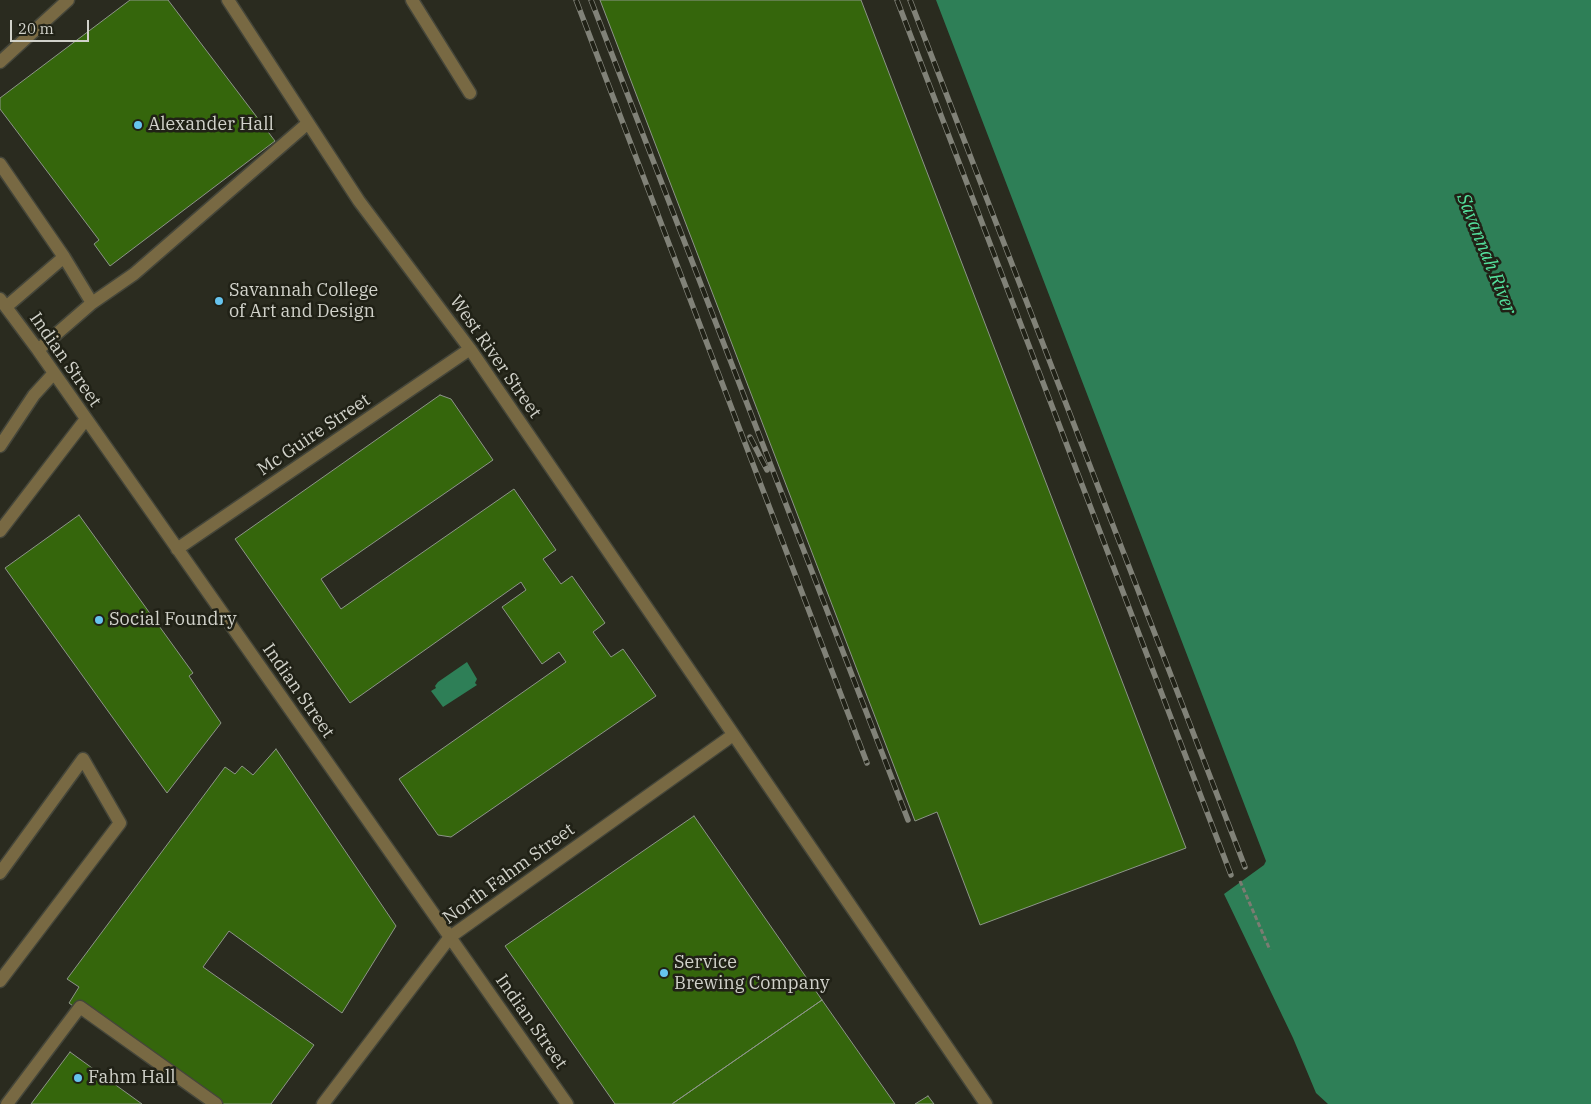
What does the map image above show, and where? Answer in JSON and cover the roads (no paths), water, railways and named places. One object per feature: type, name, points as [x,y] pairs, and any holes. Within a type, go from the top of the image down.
[{"type":"street","points":[[0,62],[68,0]]},
{"type":"street","name":"West River Street","points":[[228,0],[359,201],[470,349],[986,1104]]},
{"type":"street","points":[[412,0],[470,93]]},
{"type":"street","points":[[38,350],[92,303],[134,274],[308,123]]},
{"type":"street","points":[[0,164],[64,257],[92,303]]},
{"type":"street","points":[[3,303],[64,257]]},
{"type":"street","name":"Indian Street","points":[[3,303],[86,418],[567,1104]]},
{"type":"street","name":"Mc Guire Street","points":[[178,549],[470,349]]},
{"type":"street","points":[[0,446],[34,396],[54,373]]},
{"type":"street","points":[[0,531],[86,418]]},
{"type":"street","name":"North Fahm Street","points":[[324,1104],[450,937],[733,735]]},
{"type":"street","points":[[0,873],[83,759],[120,823],[0,981]]},
{"type":"street","points":[[7,1104],[80,1007],[216,1104]]},
{"type":"water","name":"Savannah River","points":[[936,0],[1591,0],[1591,1104],[1328,1104],[1316,1093],[1293,1038],[1224,894],[1264,865],[1266,861]]},
{"type":"water","points":[[467,662],[477,679],[475,683],[477,685],[443,707],[431,691],[436,688],[435,686],[438,682]]},
{"type":"railway","points":[[576,0],[867,763]]},
{"type":"railway","points":[[591,0],[908,820]]},
{"type":"railway","points":[[897,0],[1231,875]]},
{"type":"railway","points":[[910,0],[1245,867]]},
{"type":"railway","points":[[750,437],[767,470]]},
{"type":"place","name":"Alexander Hall","points":[[138,125]]},
{"type":"place","name":"Savannah College of Art and Design","points":[[219,301]]},
{"type":"place","name":"Social Foundry","points":[[99,620]]},
{"type":"place","name":"Service Brewing Company","points":[[664,973]]},
{"type":"place","name":"Fahm Hall","points":[[78,1078]]}]
